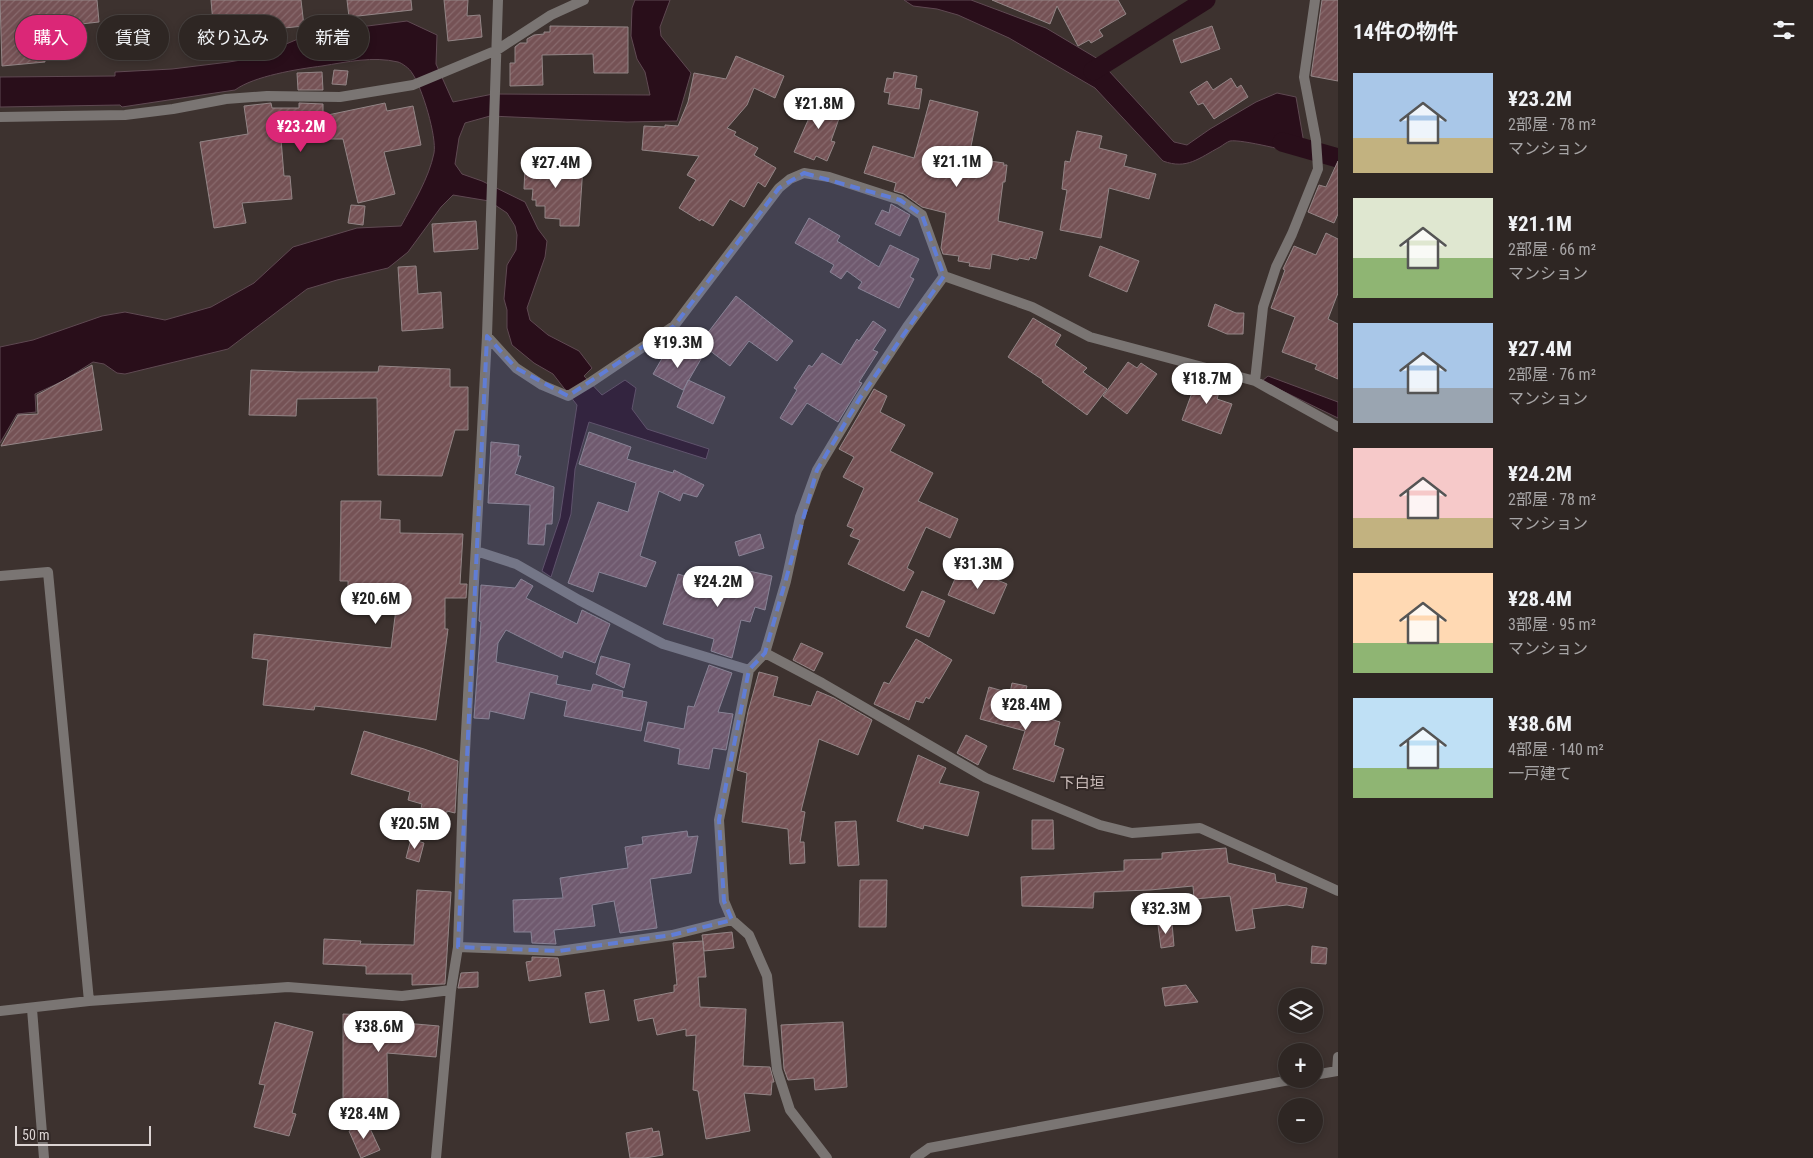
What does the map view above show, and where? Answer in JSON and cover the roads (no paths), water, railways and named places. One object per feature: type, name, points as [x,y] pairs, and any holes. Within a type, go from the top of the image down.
[{"type":"street","points":[[436,1158],[451,990],[458,947],[462,790],[487,336],[498,0]]},
{"type":"street","points":[[0,117],[125,115],[173,109],[226,99],[267,96],[340,97],[413,85],[497,50],[551,15],[584,0]]},
{"type":"street","points":[[1255,382],[1264,306],[1276,267],[1292,234],[1318,169],[1316,140],[1304,77],[1315,0]]},
{"type":"street","points":[[487,336],[516,368],[542,385],[568,396],[674,326],[779,188],[790,179],[804,173],[829,177],[900,200],[922,215],[944,276]]},
{"type":"street","points":[[944,276],[1032,307],[1090,336],[1255,382],[1338,427]]},
{"type":"street","points":[[827,1158],[790,1110],[778,1070],[767,976],[749,935],[732,920],[724,901],[718,820],[749,670],[765,653],[786,580],[800,517],[817,470],[865,390],[944,276]]},
{"type":"street","points":[[476,551],[516,564],[579,600],[663,644],[749,670]]},
{"type":"street","points":[[0,576],[48,572],[90,1001]]},
{"type":"street","points":[[765,653],[822,683],[986,778],[1100,825],[1132,833],[1200,828],[1338,891]]},
{"type":"street","points":[[458,947],[559,950],[672,935],[732,920]]},
{"type":"street","points":[[0,1011],[32,1009],[90,1001],[288,987],[402,996],[451,990]]},
{"type":"street","points":[[32,1009],[44,1158]]},
{"type":"street","points":[[1323,1073],[1337,1071],[1338,1057]]},
{"type":"street","points":[[915,1158],[929,1148],[1278,1082]]},
{"type":"waterway","points":[[1093,71],[1206,0]]},
{"type":"waterway","points":[[1282,142],[1338,158]]},
{"type":"district","name":"下白垣","points":[[1082,783]]}]
